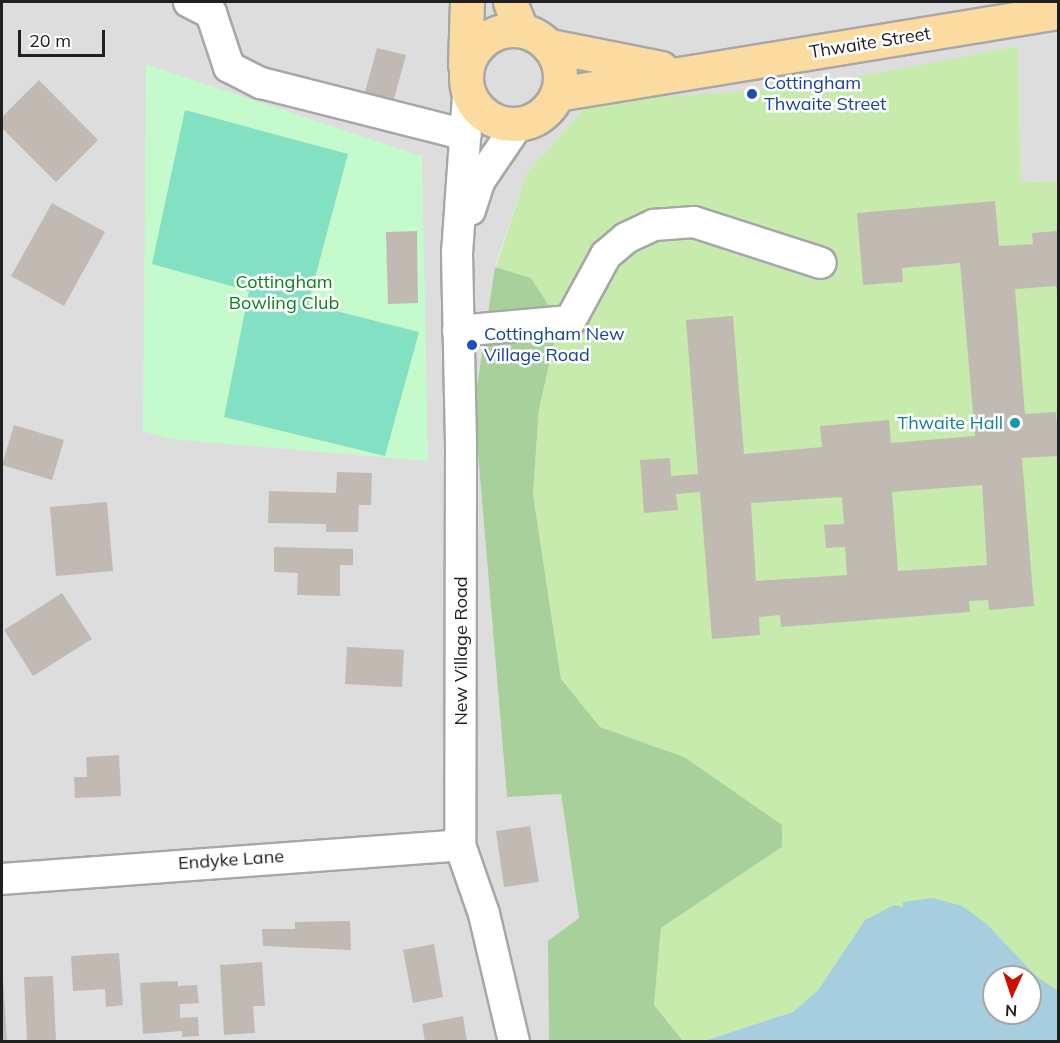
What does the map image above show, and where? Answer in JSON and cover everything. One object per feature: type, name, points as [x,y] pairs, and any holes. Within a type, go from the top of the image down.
[{"type":"main road","points":[[467,2],[467,82],[485,116],[518,124],[542,115],[557,94],[560,71],[550,46],[516,15],[482,39],[467,82]]},
{"type":"main road","name":"Thwaite Street","points":[[557,94],[680,71],[1059,12]]},
{"type":"main road","name":"Thwaite Street","points":[[550,46],[680,71]]},
{"type":"street","points":[[189,2],[211,13],[229,67],[245,75],[333,103],[466,135]]},
{"type":"street","points":[[456,253],[466,135],[467,82]]},
{"type":"street","points":[[456,253],[480,180],[518,124]]},
{"type":"street","points":[[458,331],[570,321],[606,255],[626,238],[654,225],[694,222],[821,263]]},
{"type":"street","name":"New Village Road","points":[[456,253],[460,845],[484,914],[514,1041]]},
{"type":"street","name":"Endyke Lane","points":[[2,879],[460,845]]},
{"type":"shaded area","points":[[2,2],[1058,2],[1058,181],[1021,182],[1018,46],[804,88],[590,102],[526,174],[495,267],[474,406],[507,797],[561,794],[579,919],[549,941],[549,1041],[2,1042]]},
{"type":"green space","points":[[1018,46],[1021,182],[1058,181],[1058,991],[1042,980],[1042,965],[1026,965],[987,924],[903,907],[865,920],[818,990],[793,1012],[704,1041],[683,1041],[654,1005],[661,928],[782,847],[684,757],[600,727],[561,679],[533,494],[539,409],[559,322],[496,267],[526,174],[590,102],[804,87]]},
{"type":"green space","name":"Cottingham Bowling Club","points":[[146,64],[422,156],[428,461],[169,439],[143,431]]},
{"type":"green space","points":[[185,110],[348,154],[308,304],[419,332],[385,456],[224,417],[249,291],[152,264]]},
{"type":"green space","points":[[495,267],[531,278],[559,322],[539,409],[533,494],[561,679],[600,727],[684,757],[782,825],[782,847],[661,928],[654,1005],[683,1041],[549,1041],[548,941],[579,918],[561,794],[507,797],[474,406]]},
{"type":"water","points":[[933,898],[962,906],[987,924],[1026,965],[982,965],[982,1025],[1042,1025],[1042,980],[1058,991],[1058,1041],[704,1041],[793,1012],[818,990],[865,920],[894,905],[903,907],[903,902]]},
{"type":"building","points":[[377,48],[406,55],[394,99],[365,92]]},
{"type":"building","points":[[39,80],[98,140],[56,182],[2,128],[2,117]]},
{"type":"building","name":"Thwaite Hall","points":[[995,201],[999,246],[1033,244],[1032,233],[1058,231],[1058,294],[1056,286],[1015,289],[1025,414],[1056,412],[1058,437],[1058,456],[1022,458],[1034,606],[989,610],[988,600],[969,601],[970,612],[781,627],[780,615],[759,617],[760,635],[712,639],[700,492],[676,494],[678,510],[644,513],[640,460],[670,458],[671,476],[698,474],[686,320],[733,316],[744,454],[822,447],[820,426],[889,420],[891,443],[975,436],[960,263],[902,268],[903,282],[863,285],[857,213]],"holes":[[[982,485],[987,565],[898,571],[892,492]],[[842,497],[844,524],[824,525],[826,548],[845,547],[847,575],[756,581],[751,503]]]},
{"type":"building","points":[[52,203],[105,232],[64,306],[11,276]]},
{"type":"building","points":[[417,231],[418,303],[388,304],[386,232]]},
{"type":"building","points":[[14,425],[64,440],[52,480],[2,465]]},
{"type":"building","points":[[337,472],[372,473],[371,505],[359,505],[358,532],[326,532],[326,524],[268,523],[269,491],[336,493]]},
{"type":"building","points":[[107,502],[113,571],[56,576],[50,507]]},
{"type":"building","points":[[274,547],[353,549],[353,565],[340,565],[340,596],[297,595],[298,573],[274,572]]},
{"type":"building","points":[[62,593],[92,639],[33,676],[4,630]]},
{"type":"building","points":[[347,647],[404,650],[402,687],[345,684]]},
{"type":"building","points":[[119,755],[121,796],[75,798],[74,777],[87,777],[86,757]]},
{"type":"building","points":[[530,826],[539,882],[504,887],[496,831]]},
{"type":"building","points":[[350,921],[351,950],[263,946],[262,929],[295,929],[295,922]]},
{"type":"building","points":[[434,944],[443,997],[413,1003],[403,950]]},
{"type":"building","points":[[119,953],[123,1005],[106,1007],[105,989],[73,991],[71,956]]},
{"type":"building","points":[[262,962],[265,1006],[253,1006],[255,1033],[224,1035],[220,965]]},
{"type":"building","points":[[53,976],[56,1042],[27,1042],[24,977]]},
{"type":"building","points":[[3,978],[7,1042],[2,1042]]},
{"type":"building","points":[[178,981],[178,986],[197,985],[199,1003],[180,1004],[180,1018],[198,1017],[199,1036],[182,1037],[182,1031],[143,1034],[140,983]]},
{"type":"building","points":[[463,1016],[467,1042],[425,1042],[422,1024]]},
{"type":"place","name":"Cottingham Thwaite Street","points":[[752,94]]},
{"type":"place","name":"Cottingham New Village Road","points":[[472,345]]},
{"type":"place","name":"Thwaite Hall","points":[[1015,423]]}]
